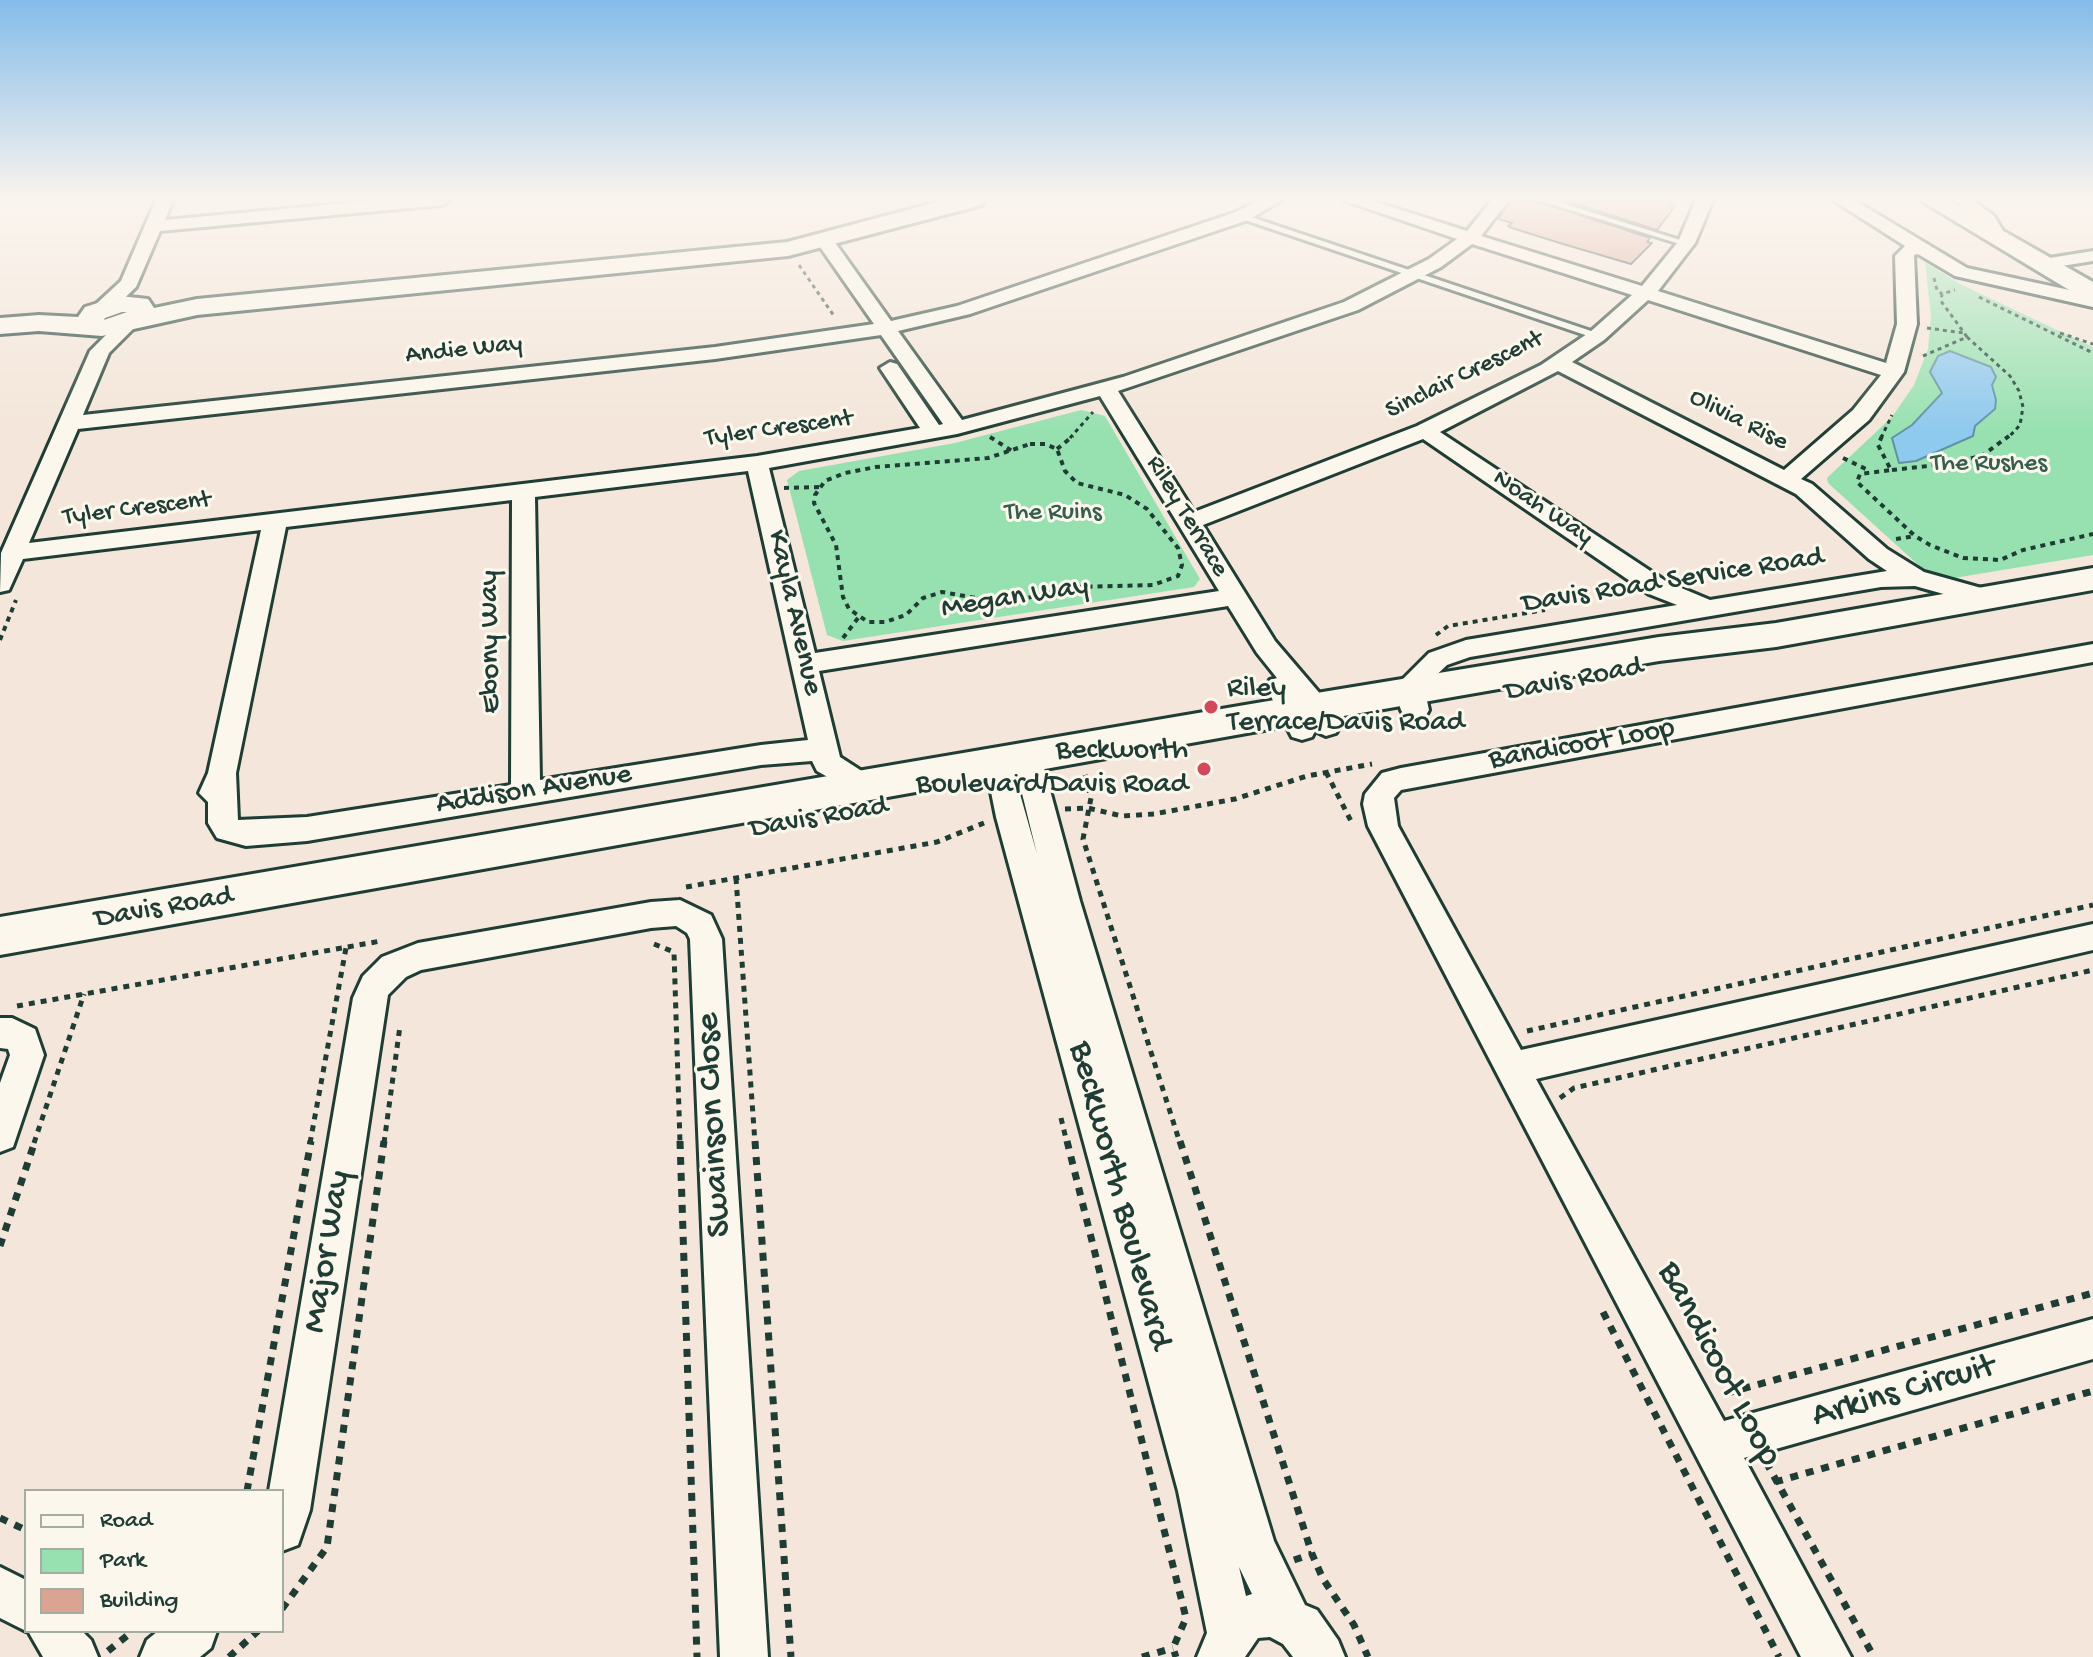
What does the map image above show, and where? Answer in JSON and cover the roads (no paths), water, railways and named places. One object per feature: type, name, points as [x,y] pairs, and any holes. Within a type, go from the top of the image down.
[{"type":"main road","points":[[0,326],[39,323],[98,325],[133,307],[197,307],[484,277]]},
{"type":"main road","points":[[2066,277],[2093,293]]},
{"type":"main road","name":"Davis Road","points":[[375,873],[700,838],[1015,771],[1412,701],[1585,680],[1776,635],[2093,579]]},
{"type":"main road","name":"Davis Road","points":[[0,936],[375,873],[465,853],[861,785],[1015,771],[1084,772],[1308,719]]},
{"type":"street","points":[[0,584],[69,423],[98,325],[133,307],[141,277]]},
{"type":"street","points":[[834,277],[864,331],[933,433]]},
{"type":"street","points":[[844,277],[886,328],[957,428]]},
{"type":"street","name":"Andie Way","points":[[69,423],[715,353],[886,328],[963,310],[1060,277]]},
{"type":"street","name":"Tyler Crescent","points":[[13,553],[757,463],[933,433],[1112,397],[1378,295],[1412,277]]},
{"type":"street","points":[[1613,277],[1904,366]]},
{"type":"street","name":"Sinclair Crescent","points":[[1190,522],[1425,431],[1498,397],[1558,363],[1597,336],[1651,289],[1660,277]]},
{"type":"street","points":[[1787,479],[1861,415],[1904,366],[1907,324],[1905,277]]},
{"type":"street","points":[[1984,277],[2093,301]]},
{"type":"street","name":"Olivia Rise","points":[[1558,363],[1787,479],[1818,499],[1877,560]]},
{"type":"street","name":"Riley Terrace","points":[[1112,397],[1308,719]]},
{"type":"street","name":"Noah Way","points":[[1425,431],[1658,588],[1708,609]]},
{"type":"street","name":"Kayla Avenue","points":[[757,463],[824,746]]},
{"type":"street","name":"Ebony Way","points":[[523,492],[526,792]]},
{"type":"street","name":"Addison Avenue","points":[[275,522],[222,773],[206,819],[208,830],[215,838],[245,844],[307,829],[824,746]]},
{"type":"street","name":"Davis Road Service Road","points":[[1412,701],[1411,684],[1423,672],[1454,652],[1708,609],[1877,560],[1915,578],[1983,597]]},
{"type":"street","points":[[1658,588],[1667,616]]},
{"type":"street","name":"Megan Way","points":[[805,664],[1234,597]]},
{"type":"street","name":"Bandicoot Loop","points":[[1827,1657],[1740,1493],[1733,1440],[1549,1101],[1528,1053],[1383,826],[1379,814],[1380,794],[1392,781],[2093,653]]},
{"type":"street","points":[[824,746],[861,785]]},
{"type":"street","points":[[782,799],[818,776],[824,746]]},
{"type":"street","name":"Beckworth Boulevard","points":[[1015,771],[1064,901],[1243,1515],[1254,1548],[1287,1619]]},
{"type":"street","name":"Beckworth Boulevard","points":[[1015,771],[1203,1504],[1207,1651]]},
{"type":"street","name":"Swainson Close","points":[[382,977],[394,967],[418,957],[651,915],[680,913],[700,924],[703,930],[744,1657]]},
{"type":"street","points":[[1528,1053],[2093,937]]},
{"type":"street","name":"Major Way","points":[[284,1523],[370,998],[382,977]]},
{"type":"street","points":[[0,1033],[12,1033],[23,1040],[27,1055],[0,1135]]},
{"type":"street","name":"Arkins Circuit","points":[[1733,1440],[2093,1339]]},
{"type":"street","points":[[0,1590],[24,1607]]},
{"type":"street","points":[[1207,1651],[1242,1621],[1256,1615],[1271,1614],[1287,1619],[1311,1639],[1321,1657]]},
{"type":"street","points":[[53,1633],[74,1657]]},
{"type":"street","points":[[164,1657],[192,1633]]},
{"type":"lane","points":[[1423,277],[1597,336]]},
{"type":"water","points":[[1950,351],[1991,367],[1996,377],[1992,385],[1995,409],[1975,426],[1973,436],[1916,461],[1899,463],[1892,438],[1912,425],[1942,393],[1930,372],[1938,356]]},
{"type":"place","name":"Riley Terrace/Davis Road","points":[[1211,707]]},
{"type":"place","name":"Beckworth Boulevard/Davis Road","points":[[1204,769]]},
{"type":"park label","name":"The Rushes","points":[[1989,465]]},
{"type":"park label","name":"The Ruins","points":[[1053,514]]}]
